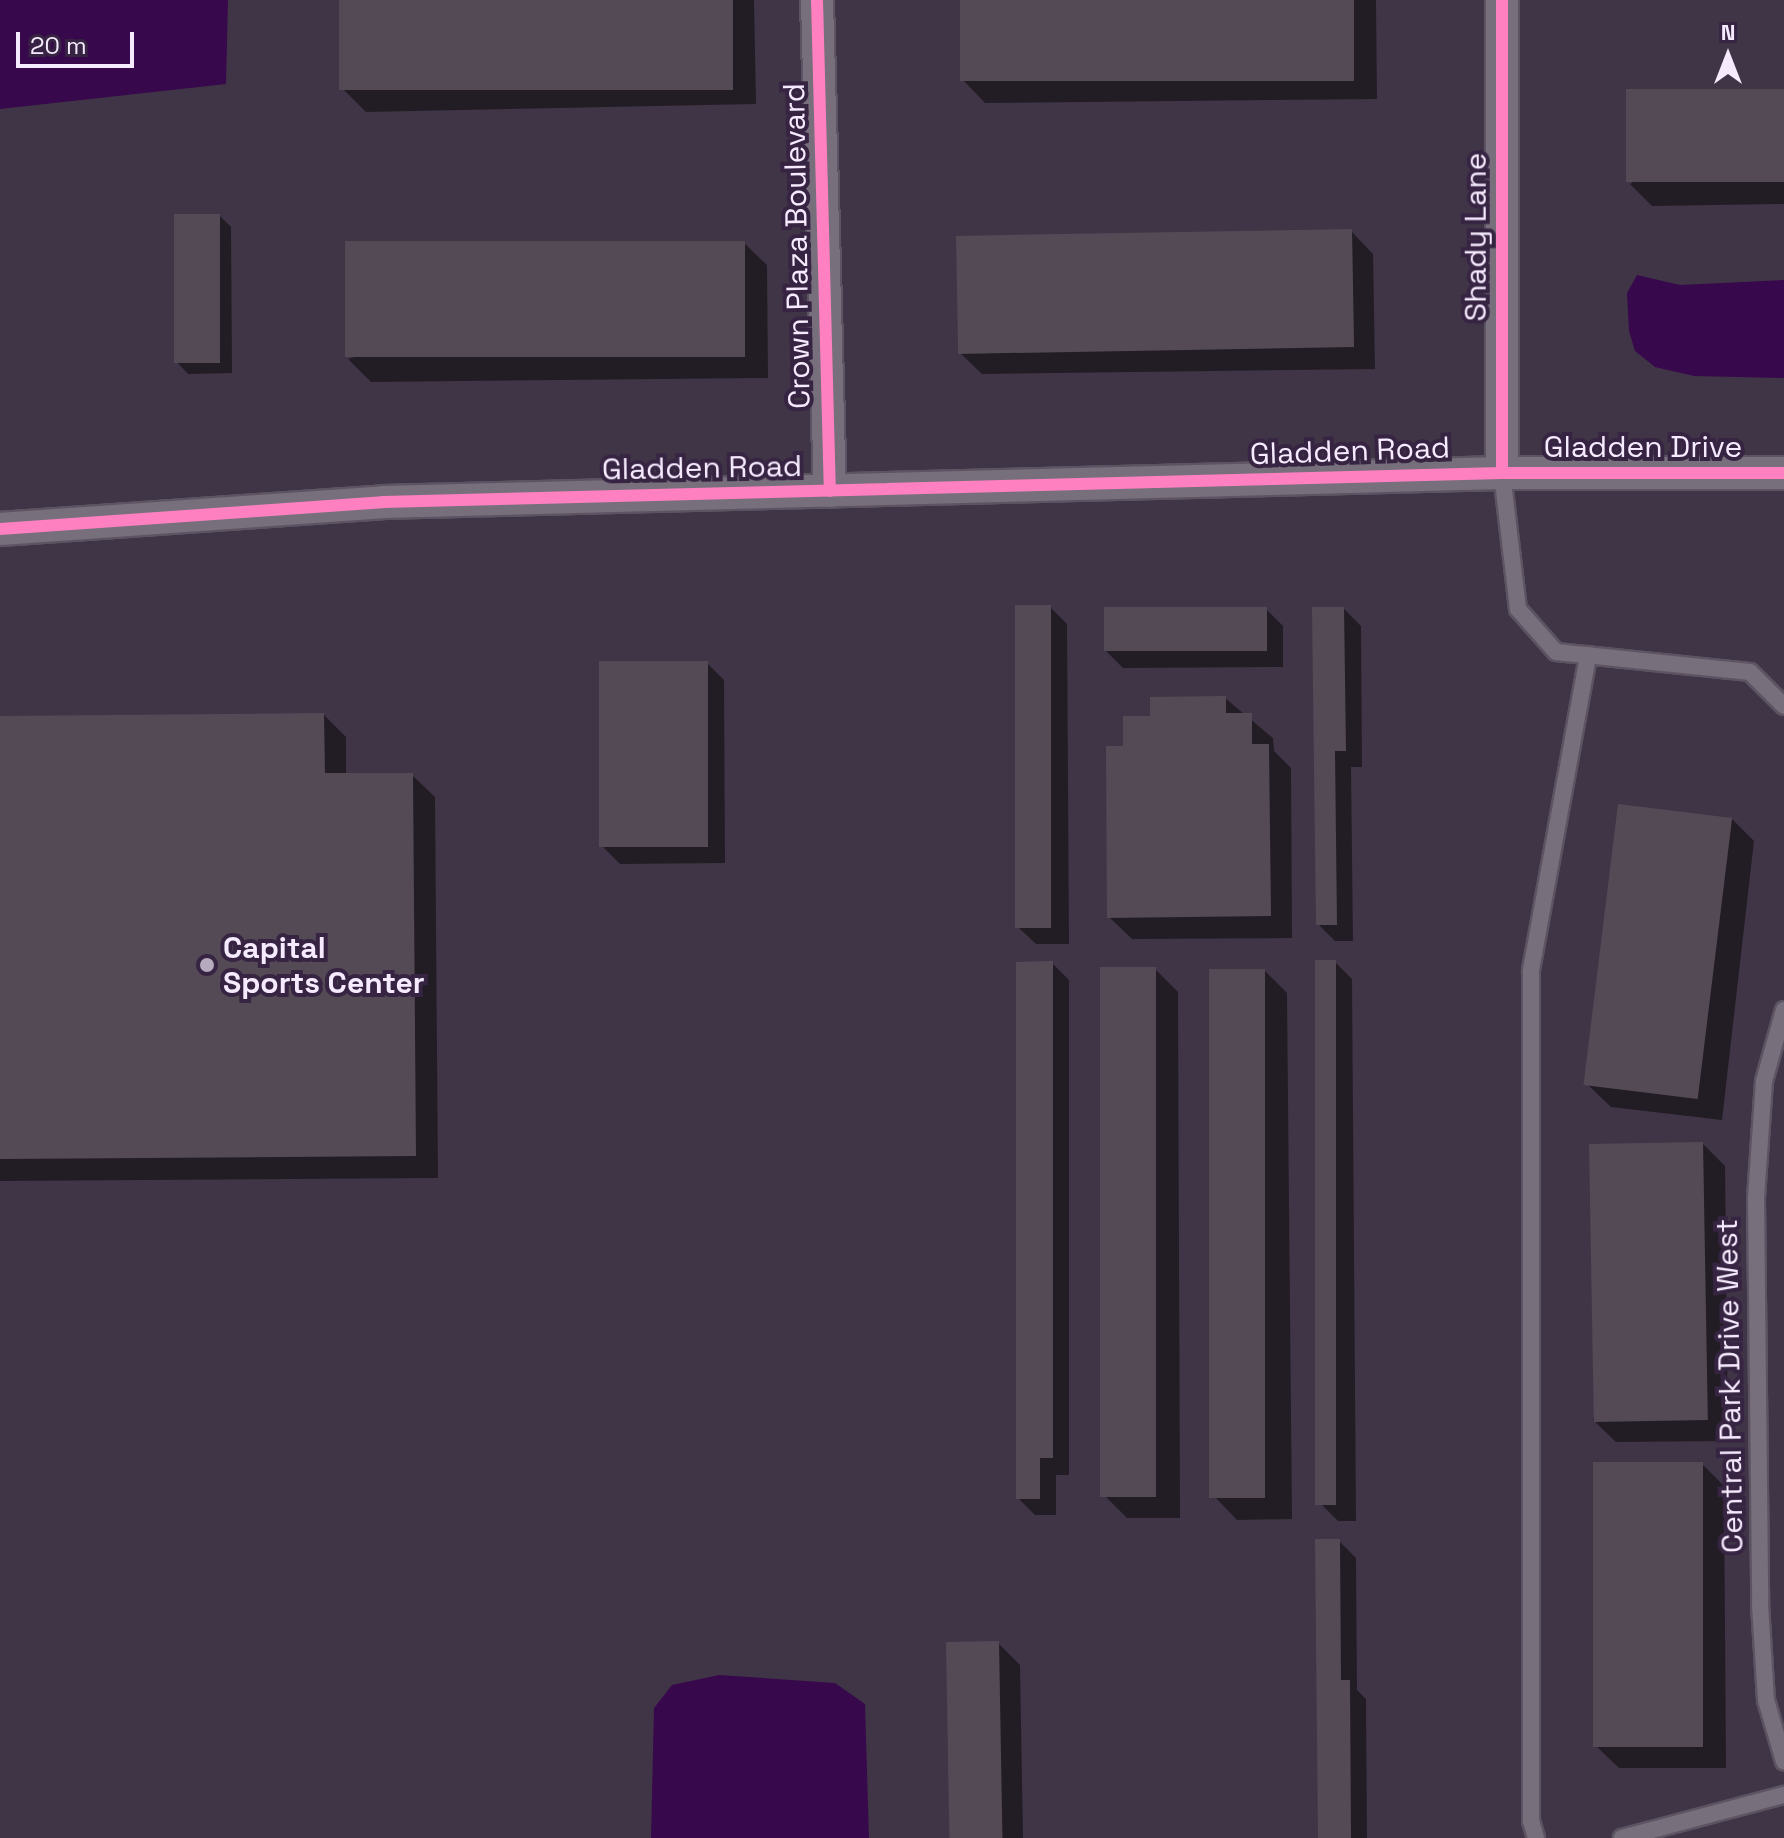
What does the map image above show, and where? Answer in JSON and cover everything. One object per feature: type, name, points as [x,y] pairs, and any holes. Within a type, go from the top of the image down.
[{"type":"street","name":"Crown Plaza Boulevard","points":[[817,0],[830,491]]},
{"type":"street","name":"Shady Lane","points":[[1502,0],[1502,473]]},
{"type":"street","name":"Gladden Road","points":[[0,529],[383,502],[1502,473]]},
{"type":"street","name":"Gladden Drive","points":[[1502,473],[1784,473]]},
{"type":"lane","points":[[1502,473],[1518,609],[1556,652],[1750,672],[1784,706]]},
{"type":"lane","points":[[1536,1838],[1531,1821],[1531,970],[1588,655]]},
{"type":"lane","name":"Central Park Drive West","points":[[1784,1010],[1764,1081],[1756,1198],[1760,1605],[1766,1700],[1784,1761]]},
{"type":"lane","points":[[1622,1838],[1784,1795]]},
{"type":"shaded area","points":[[0,0],[228,0],[226,84],[0,109]]},
{"type":"shaded area","points":[[1637,275],[1680,285],[1784,280],[1784,378],[1694,376],[1655,367],[1635,351],[1629,331],[1627,293]]},
{"type":"shaded area","points":[[719,1675],[835,1683],[865,1704],[869,1838],[651,1838],[654,1708],[672,1685]]},
{"type":"building","points":[[339,0],[733,0],[733,90],[339,90]]},
{"type":"building","points":[[960,0],[1354,0],[1354,81],[960,81]]},
{"type":"building","points":[[1626,89],[1784,89],[1784,182],[1626,182]]},
{"type":"building","points":[[174,214],[220,214],[220,363],[174,363]]},
{"type":"building","points":[[1352,229],[1354,347],[958,354],[956,236]]},
{"type":"building","points":[[345,241],[745,241],[745,357],[345,357]]},
{"type":"building","points":[[1015,605],[1051,605],[1051,928],[1015,928]]},
{"type":"building","points":[[1104,607],[1267,607],[1267,651],[1104,651]]},
{"type":"building","points":[[1312,607],[1344,607],[1346,751],[1335,751],[1337,925],[1316,925]]},
{"type":"building","points":[[599,661],[708,661],[708,847],[599,847]]},
{"type":"building","points":[[1226,696],[1226,713],[1252,713],[1252,744],[1269,744],[1271,916],[1107,918],[1106,746],[1123,746],[1123,716],[1150,716],[1150,697]]},
{"type":"building","name":"Capital Sports Center","points":[[324,713],[325,773],[413,773],[416,1156],[0,1159],[0,716]]},
{"type":"building","points":[[1618,804],[1732,818],[1698,1099],[1584,1085]]},
{"type":"building","points":[[1315,960],[1336,960],[1336,1505],[1315,1505]]},
{"type":"building","points":[[1053,961],[1053,1458],[1040,1458],[1040,1499],[1016,1499],[1016,962]]},
{"type":"building","points":[[1100,967],[1156,967],[1156,1497],[1100,1497]]},
{"type":"building","points":[[1209,969],[1265,969],[1265,1498],[1209,1498]]},
{"type":"building","points":[[1703,1142],[1708,1420],[1594,1422],[1589,1144]]},
{"type":"building","points":[[1593,1462],[1703,1462],[1703,1747],[1593,1747]]},
{"type":"building","points":[[1315,1539],[1340,1539],[1341,1680],[1350,1680],[1351,1838],[1318,1838]]},
{"type":"building","points":[[999,1641],[1002,1838],[949,1838],[946,1642]]},
{"type":"cycle path","points":[[817,0],[830,491]]},
{"type":"cycle path","points":[[1502,0],[1502,473]]},
{"type":"cycle path","points":[[0,529],[383,502],[1502,473],[1784,473]]},
{"type":"place","name":"Capital Sports Center","points":[[207,965]]}]
